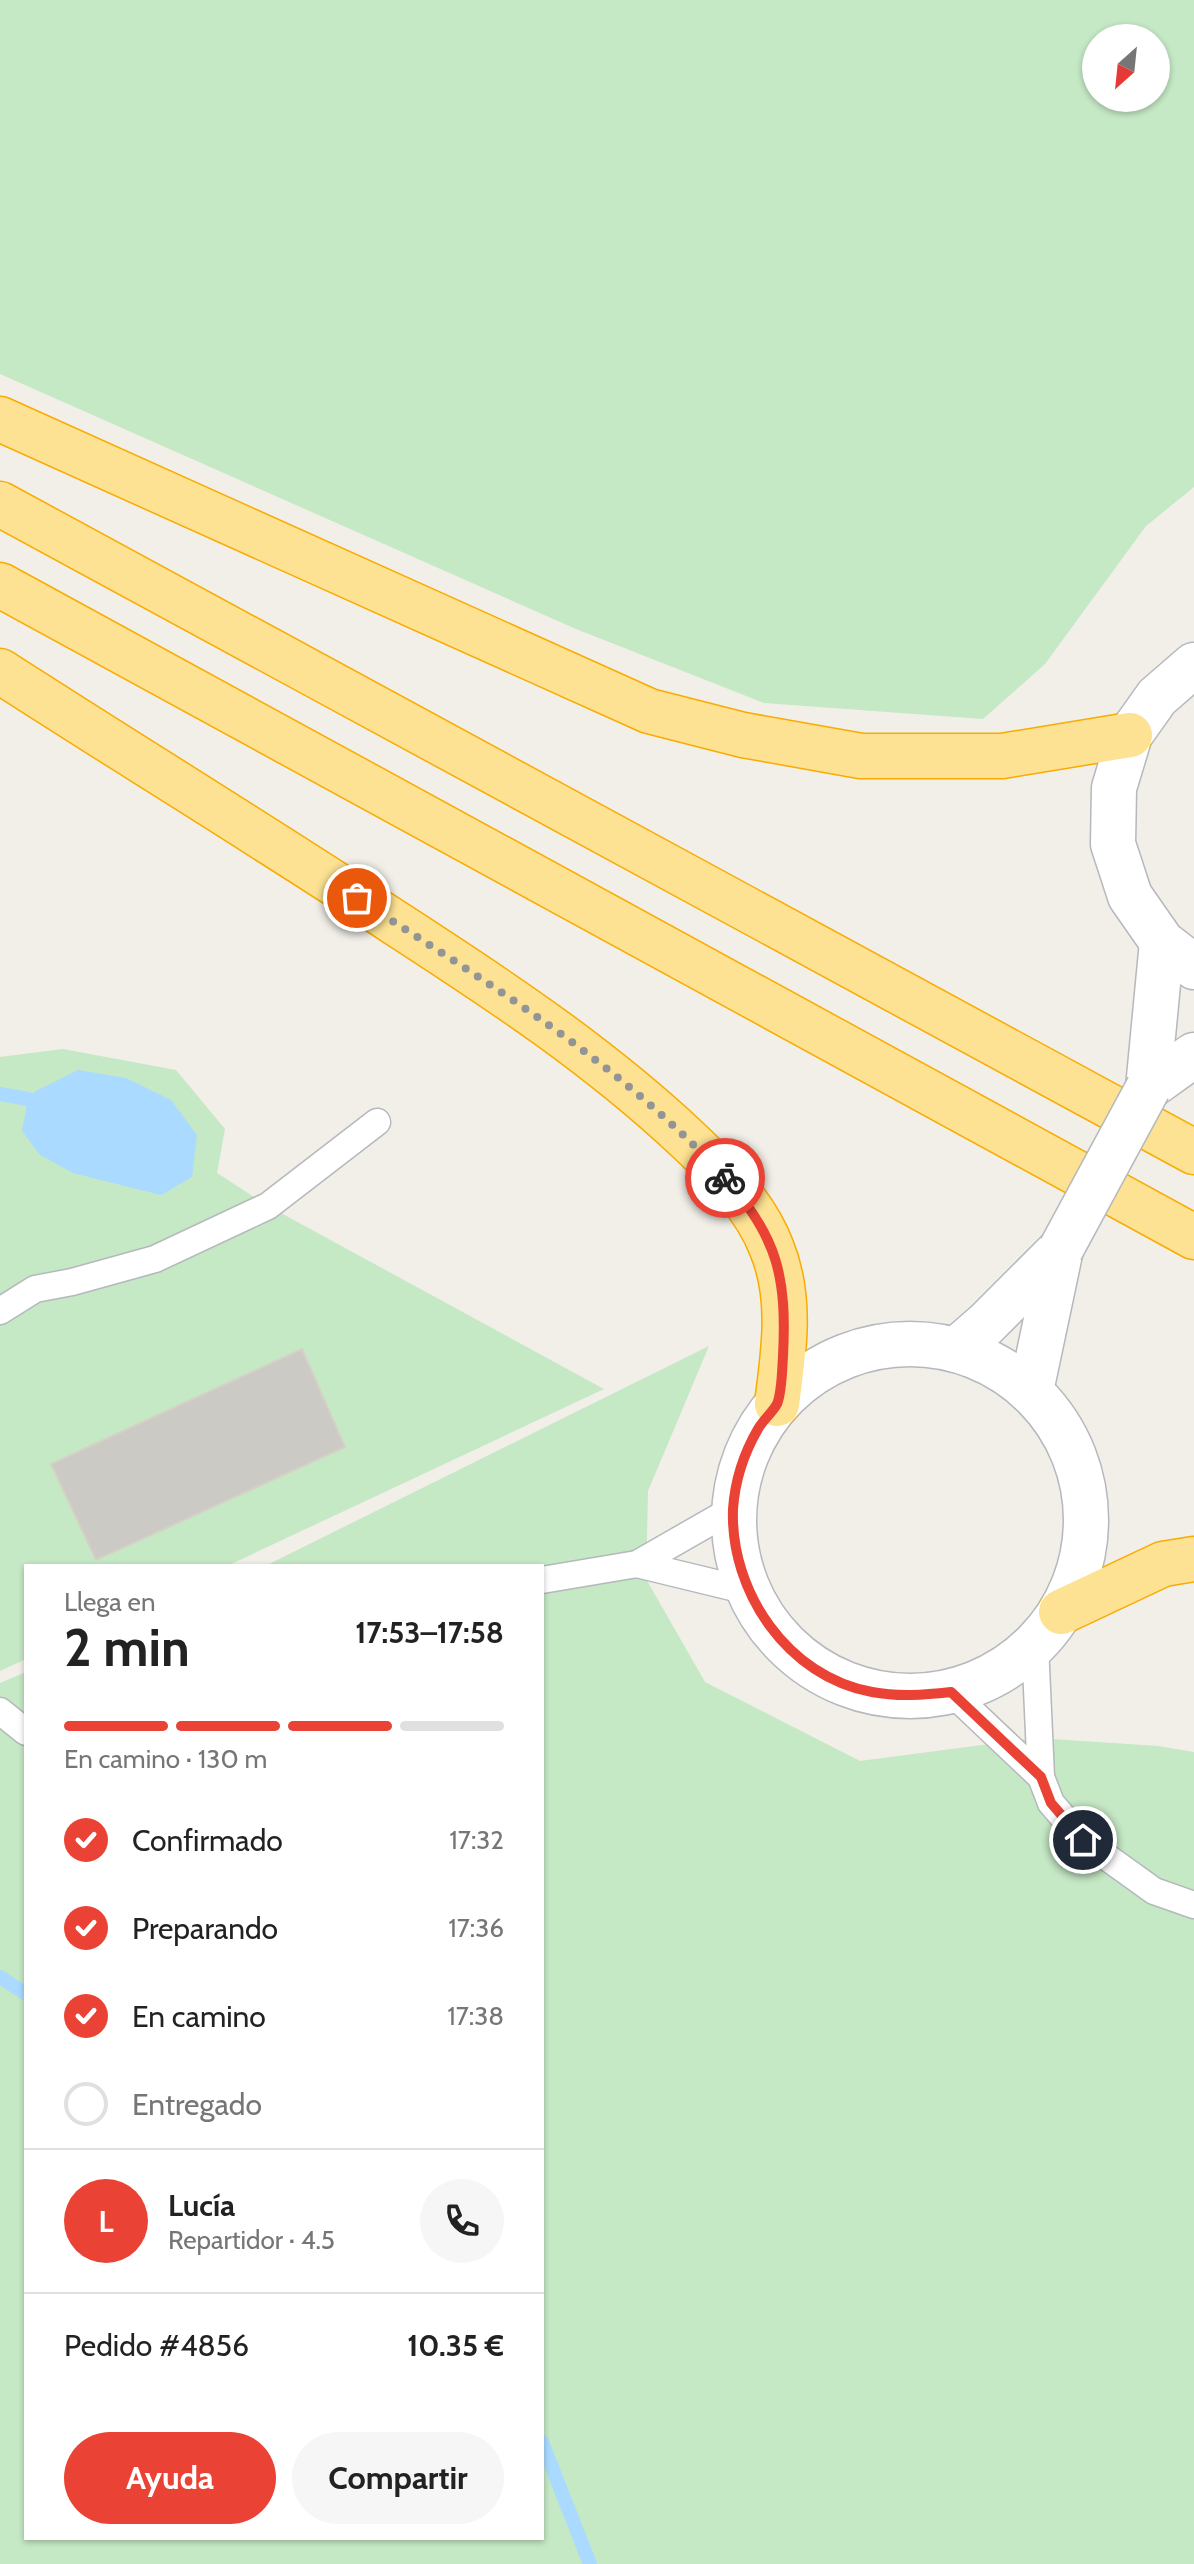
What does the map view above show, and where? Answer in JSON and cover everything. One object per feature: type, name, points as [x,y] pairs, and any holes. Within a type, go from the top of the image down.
[{"type":"highway","points":[[0,419],[649,711],[743,735],[861,756],[1002,756],[1130,735]]},
{"type":"highway","points":[[0,504],[1194,1152]]},
{"type":"highway","points":[[0,585],[1194,1237]]},
{"type":"highway","points":[[0,671],[308,865],[481,979],[611,1072],[675,1127],[735,1189],[772,1247],[784,1297],[777,1404]]},
{"type":"highway","points":[[1061,1612],[1163,1564],[1194,1559]]},
{"type":"street","points":[[1031,1391],[1061,1249],[1148,1088],[1178,954],[1130,896],[1113,844],[1114,788],[1130,735],[1157,697],[1194,665]]},
{"type":"street","points":[[1148,1088],[1194,1055]]},
{"type":"street","points":[[956,1350],[1061,1249]]},
{"type":"street","points":[[907,1343],[956,1350],[996,1366],[1031,1391],[1056,1422],[1075,1458],[1085,1496],[1086,1536],[1078,1575],[1061,1612],[1035,1645],[1009,1666],[951,1692],[910,1696],[870,1692],[831,1678],[797,1655],[769,1626],[748,1591],[736,1551],[733,1509],[737,1480],[759,1427],[777,1404],[814,1372],[859,1351],[907,1343]]},
{"type":"lane","points":[[0,1311],[35,1289],[155,1259],[268,1206],[377,1122]]},
{"type":"lane","points":[[544,1580],[637,1564],[733,1509]]},
{"type":"lane","points":[[637,1564],[748,1591]]},
{"type":"lane","points":[[1035,1645],[1041,1777],[1051,1803],[1083,1840],[1154,1891],[1194,1905]]},
{"type":"lane","points":[[951,1692],[1041,1777]]},
{"type":"lane","points":[[0,1711],[24,1730]]},
{"type":"green space","points":[[0,0],[1194,0],[1194,487],[1146,526],[1045,664],[983,719],[764,703],[576,629],[0,374]]},
{"type":"green space","points":[[63,1049],[176,1070],[225,1129],[217,1173],[268,1206],[604,1389],[231,1564],[24,1564],[24,1660],[0,1671],[0,1057]]},
{"type":"green space","points":[[709,1346],[648,1491],[646,1579],[705,1682],[860,1761],[1036,1738],[1158,1746],[1194,1752],[1194,2564],[0,2564],[0,1683],[24,1673],[24,2540],[544,2540],[544,1564],[269,1564]]},
{"type":"water","points":[[78,1070],[126,1078],[171,1100],[197,1135],[192,1177],[161,1195],[73,1173],[40,1155],[22,1131],[28,1099],[34,1092]]},
{"type":"building","points":[[302,1349],[345,1447],[96,1560],[51,1464]]},
{"type":"waterway","points":[[0,1094],[28,1099]]},
{"type":"waterway","points":[[0,1977],[24,1993]]},
{"type":"waterway","points":[[544,2447],[590,2564]]},
{"type":"way so far","points":[[357,898],[550,1026],[611,1072],[705,1156],[725,1178]]},
{"type":"route","points":[[725,1178],[755,1216],[772,1247],[784,1297],[785,1324],[777,1404],[759,1427],[746,1453],[737,1480],[733,1509],[736,1551],[748,1591],[769,1626],[797,1655],[831,1678],[870,1692],[910,1696],[951,1692],[1041,1777],[1051,1803],[1083,1840]]}]
